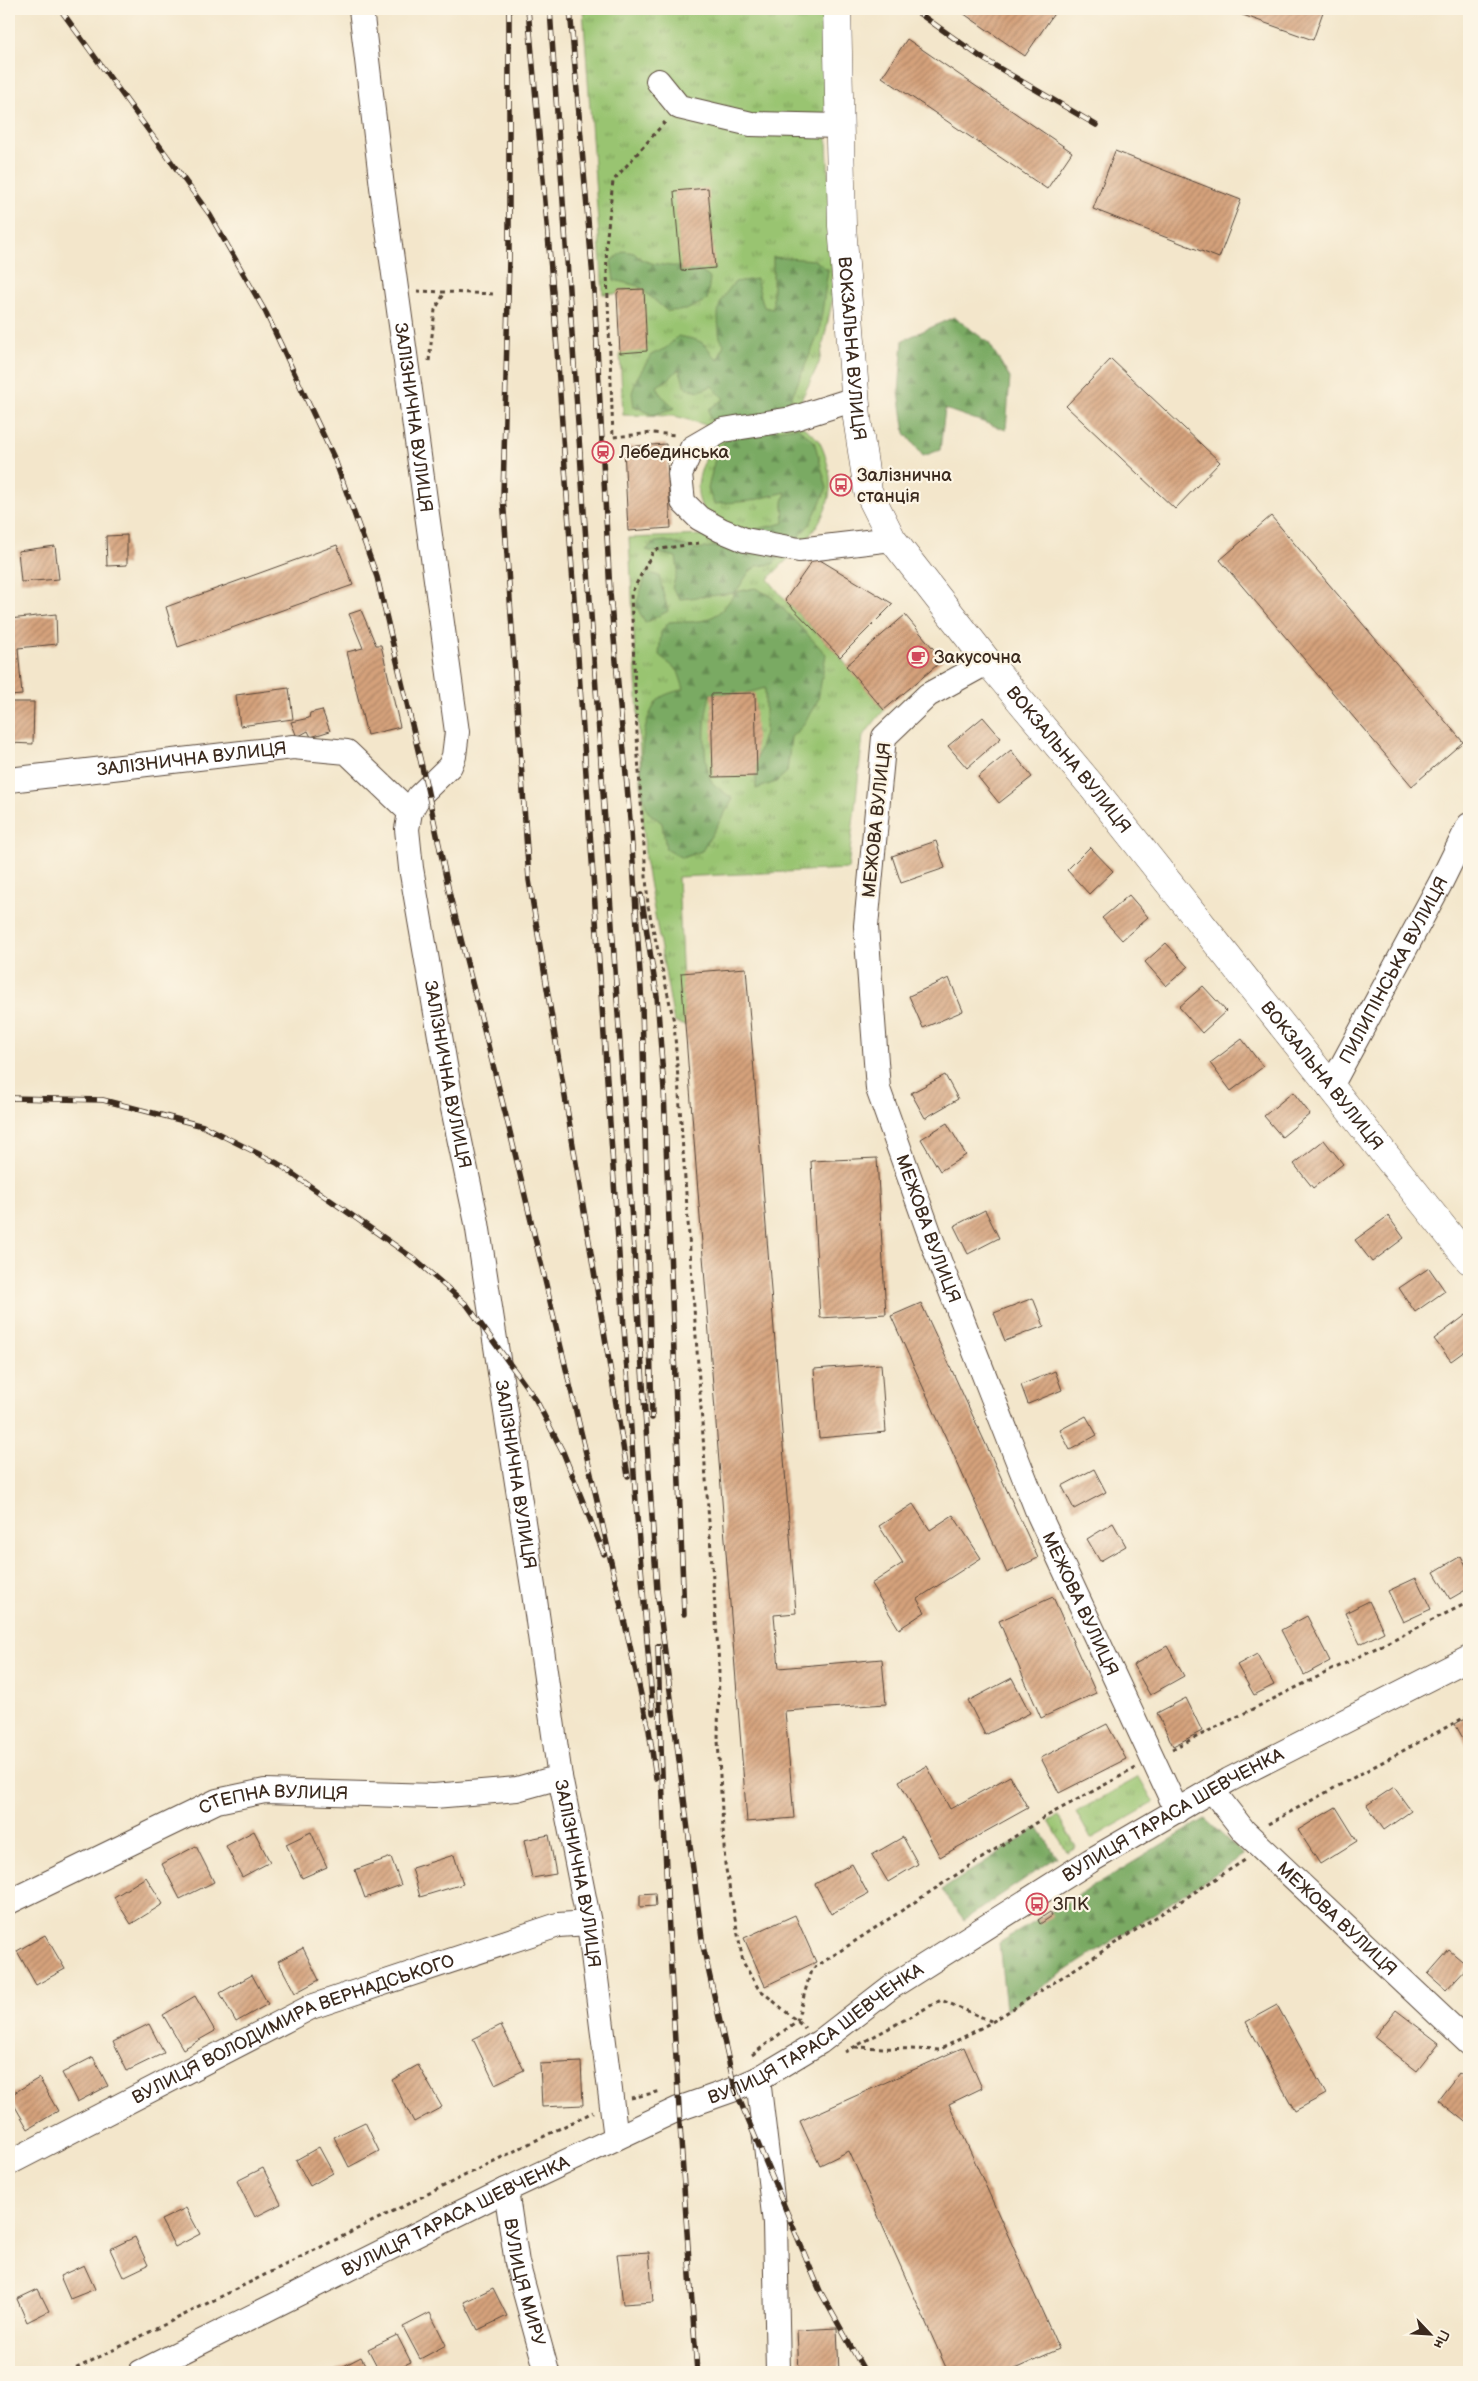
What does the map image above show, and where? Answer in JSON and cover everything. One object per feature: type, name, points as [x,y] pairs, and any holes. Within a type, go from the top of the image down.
[{"type":"main road","name":"ВОКЗАЛЬНА ВУЛИЦЯ","points":[[837,9],[842,226],[855,399],[868,491],[892,539],[988,662],[1090,784],[1330,1088],[1469,1260]]},
{"type":"street","name":"ЗАЛІЗНИЧНА ВУЛИЦЯ","points":[[361,9],[382,187],[457,732],[454,756],[450,766],[419,796],[410,812],[407,828],[411,868],[450,1094],[477,1223],[534,1593],[560,1777],[589,1923],[616,2138]]},
{"type":"street","points":[[658,81],[679,107],[751,124],[840,126]]},
{"type":"street","points":[[855,399],[792,419],[723,430],[692,448],[680,474],[683,502],[699,518],[745,540],[799,550],[892,539]]},
{"type":"street","name":"МЕЖОВА ВУЛИЦЯ","points":[[988,662],[928,695],[884,737],[866,926],[878,1089],[940,1263],[1040,1515],[1177,1811]]},
{"type":"street","name":"ЗАЛІЗНИЧНА ВУЛИЦЯ","points":[[9,780],[293,747],[343,743],[410,812]]},
{"type":"street","name":"ПИЛИПІНСЬКА ВУЛИЦЯ","points":[[1330,1088],[1440,884],[1469,825]]},
{"type":"street","name":"ВУЛИЦЯ ТАРАСА ШЕВЧЕНКА","points":[[141,2372],[506,2190],[616,2138],[678,2109],[758,2079],[829,2049],[891,1987],[1090,1861],[1212,1790],[1469,1658]]},
{"type":"street","name":"СТЕПНА ВУЛИЦЯ","points":[[9,1902],[216,1801],[253,1792],[434,1796],[517,1789],[560,1777]]},
{"type":"street","name":"МЕЖОВА ВУЛИЦЯ","points":[[1212,1790],[1255,1842],[1469,2043]]},
{"type":"street","name":"ВУЛИЦЯ ВОЛОДИМИРА ВЕРНАДСЬКОГО","points":[[9,2163],[311,2007],[558,1926],[589,1923]]},
{"type":"street","points":[[758,2079],[775,2223],[778,2372]]},
{"type":"street","name":"ВУЛИЦЯ МИРУ","points":[[506,2190],[517,2263],[547,2372]]},
{"type":"path","points":[[679,107],[613,181],[606,245],[613,437],[674,434],[692,448]]},
{"type":"path","points":[[396,290],[496,294]]},
{"type":"path","points":[[702,543],[654,550],[631,594],[638,757],[648,906],[674,1022],[718,1665],[718,1740],[725,1864],[743,1962],[758,1988],[829,2049],[855,2047],[938,2050],[992,2022],[1255,1842],[1469,1715]]},
{"type":"path","points":[[752,2056],[796,2021],[811,1970],[1043,1818],[1152,1759],[1469,1602]]},
{"type":"path","points":[[855,2047],[940,2000],[992,2022]]},
{"type":"path","points":[[69,2372],[611,2103],[668,2090]]},
{"type":"green space","points":[[583,9],[822,9],[833,297],[819,363],[792,419],[819,441],[829,470],[830,487],[822,518],[803,543],[768,579],[785,600],[840,657],[884,710],[863,736],[848,869],[678,877],[685,1026],[674,1022],[645,859],[629,538],[730,534],[704,510],[699,500],[698,490],[699,479],[706,457],[723,430],[675,416],[623,415],[620,353],[643,289],[619,290],[617,294],[603,294]]},
{"type":"green space","points":[[624,251],[634,253],[641,259],[659,265],[692,269],[702,273],[710,278],[707,300],[686,310],[667,311],[638,286],[614,280],[611,261]]},
{"type":"green space","points":[[773,257],[815,260],[828,270],[819,333],[790,401],[783,412],[727,421],[710,419],[709,409],[724,399],[712,386],[700,391],[686,388],[679,369],[669,379],[657,386],[661,395],[675,408],[653,415],[634,406],[632,393],[637,378],[651,355],[666,348],[678,336],[700,341],[718,360],[724,344],[719,334],[718,315],[720,304],[735,282],[756,279],[764,307],[773,309]]},
{"type":"green space","points":[[954,317],[989,343],[1010,378],[1006,430],[945,409],[940,450],[923,456],[905,433],[899,392],[903,340]]},
{"type":"green space","points":[[797,427],[814,441],[827,488],[810,524],[773,564],[757,566],[749,572],[736,592],[755,588],[771,596],[826,654],[818,700],[802,727],[791,737],[787,772],[776,782],[756,789],[756,761],[765,732],[765,688],[744,694],[711,694],[705,725],[706,764],[712,782],[733,799],[702,851],[682,858],[666,849],[662,823],[648,812],[642,786],[643,738],[652,709],[661,697],[684,689],[678,671],[659,655],[661,632],[669,622],[705,620],[717,614],[735,593],[680,599],[672,588],[678,569],[676,557],[646,550],[655,542],[665,541],[696,549],[736,544],[749,531],[784,523],[783,502],[786,492],[750,501],[714,504],[708,489],[716,454],[728,436]]},
{"type":"green space","points":[[647,572],[659,576],[668,611],[645,623],[636,605]]},
{"type":"green space","points":[[1139,1777],[1154,1803],[1091,1839],[1076,1812]]},
{"type":"green space","points":[[1058,1816],[1076,1847],[1067,1852],[1049,1821]]},
{"type":"green space","points":[[1205,1819],[1244,1855],[1006,2010],[999,1943]]},
{"type":"green space","points":[[1038,1827],[1057,1857],[964,1920],[942,1890]]},
{"type":"building","points":[[957,9],[1057,9],[1025,56]]},
{"type":"building","points":[[1226,9],[1324,9],[1313,40]]},
{"type":"building","points":[[907,39],[1072,152],[1047,189],[882,77]]},
{"type":"building","points":[[1115,151],[1241,200],[1219,258],[1093,209]]},
{"type":"building","points":[[708,188],[715,268],[681,271],[674,191]]},
{"type":"building","points":[[644,289],[647,351],[620,353],[617,294],[619,290]]},
{"type":"building","points":[[1111,359],[1220,462],[1175,509],[1066,406]]},
{"type":"building","points":[[666,444],[671,528],[628,531],[624,447]]},
{"type":"building","points":[[1271,516],[1463,742],[1412,786],[1220,560]]},
{"type":"building","points":[[127,535],[127,565],[107,566],[106,536]]},
{"type":"building","points":[[337,545],[353,585],[178,647],[166,607]]},
{"type":"building","points":[[55,546],[59,579],[21,582],[18,551]]},
{"type":"building","points":[[815,557],[893,604],[840,657],[785,600]]},
{"type":"building","points":[[361,610],[376,645],[381,645],[400,727],[367,735],[347,652],[363,648],[349,614]]},
{"type":"building","points":[[56,614],[57,644],[18,648],[22,695],[9,696],[9,619]]},
{"type":"building","points":[[905,615],[943,660],[884,710],[846,666]]},
{"type":"building","points":[[289,688],[293,719],[240,726],[236,695]]},
{"type":"building","points":[[755,693],[757,776],[713,777],[711,694]]},
{"type":"building","points":[[9,702],[34,702],[33,744],[9,743]]},
{"type":"building","points":[[322,710],[330,731],[311,737],[308,731],[297,737],[291,722],[309,718],[310,713]]},
{"type":"building","points":[[983,717],[1001,738],[967,768],[948,746]]},
{"type":"building","points":[[1011,750],[1032,777],[999,803],[978,777]]},
{"type":"building","points":[[936,841],[945,868],[901,883],[892,856]]},
{"type":"building","points":[[1090,847],[1113,871],[1089,894],[1067,870]]},
{"type":"building","points":[[1129,895],[1148,917],[1122,940],[1102,918]]},
{"type":"building","points":[[1166,943],[1188,967],[1166,986],[1145,962]]},
{"type":"building","points":[[746,968],[796,1613],[774,1615],[779,1668],[882,1659],[886,1704],[785,1711],[794,1818],[747,1822],[681,973]]},
{"type":"building","points":[[949,978],[963,1011],[923,1028],[909,996]]},
{"type":"building","points":[[1203,986],[1226,1011],[1202,1033],[1179,1007]]},
{"type":"building","points":[[1242,1039],[1263,1067],[1231,1091],[1210,1063]]},
{"type":"building","points":[[945,1075],[958,1099],[925,1118],[911,1093]]},
{"type":"building","points":[[1293,1092],[1310,1114],[1282,1137],[1264,1116]]},
{"type":"building","points":[[947,1123],[966,1155],[940,1171],[921,1139]]},
{"type":"building","points":[[1324,1140],[1343,1164],[1313,1188],[1294,1164]]},
{"type":"building","points":[[877,1158],[886,1314],[820,1318],[811,1161]]},
{"type":"building","points":[[985,1210],[999,1238],[968,1254],[954,1226]]},
{"type":"building","points":[[1388,1216],[1404,1238],[1372,1262],[1355,1240]]},
{"type":"building","points":[[1429,1268],[1445,1291],[1415,1312],[1399,1288]]},
{"type":"building","points":[[1033,1298],[1044,1326],[1005,1341],[994,1313]]},
{"type":"building","points":[[921,1303],[1038,1558],[1007,1573],[891,1316]]},
{"type":"building","points":[[1466,1315],[1469,1320],[1469,1348],[1451,1361],[1434,1339]]},
{"type":"building","points":[[881,1364],[886,1432],[819,1438],[814,1369]]},
{"type":"building","points":[[1055,1371],[1062,1390],[1028,1404],[1021,1385]]},
{"type":"building","points":[[1086,1416],[1097,1435],[1070,1450],[1060,1430]]},
{"type":"building","points":[[1094,1469],[1106,1492],[1074,1509],[1062,1486]]},
{"type":"building","points":[[913,1504],[930,1530],[953,1515],[981,1558],[917,1599],[925,1612],[899,1629],[871,1584],[903,1563],[879,1526]]},
{"type":"building","points":[[1113,1523],[1126,1546],[1100,1561],[1087,1539]]},
{"type":"building","points":[[1461,1556],[1469,1571],[1469,1588],[1450,1599],[1434,1572]]},
{"type":"building","points":[[1416,1578],[1431,1609],[1403,1622],[1388,1591]]},
{"type":"building","points":[[1053,1597],[1096,1693],[1041,1718],[999,1621]]},
{"type":"building","points":[[1369,1601],[1384,1632],[1360,1644],[1345,1613]]},
{"type":"building","points":[[1307,1616],[1330,1661],[1304,1675],[1281,1630]]},
{"type":"building","points":[[1167,1646],[1184,1676],[1150,1695],[1133,1665]]},
{"type":"building","points":[[1257,1654],[1274,1685],[1254,1695],[1237,1665]]},
{"type":"building","points":[[1012,1678],[1030,1713],[985,1735],[968,1701]]},
{"type":"building","points":[[1186,1698],[1202,1731],[1173,1746],[1157,1713]]},
{"type":"building","points":[[1469,1716],[1469,1749],[1455,1724]]},
{"type":"building","points":[[1107,1724],[1126,1759],[1059,1793],[1041,1758]]},
{"type":"building","points":[[927,1766],[950,1809],[1010,1776],[1028,1808],[940,1857],[899,1781]]},
{"type":"building","points":[[1394,1787],[1411,1811],[1384,1830],[1367,1805]]},
{"type":"building","points":[[1336,1807],[1357,1841],[1320,1864],[1298,1830]]},
{"type":"building","points":[[254,1831],[270,1862],[242,1877],[226,1846]]},
{"type":"building","points":[[311,1832],[327,1867],[302,1878],[286,1844]]},
{"type":"building","points":[[549,1835],[556,1874],[532,1878],[524,1840]]},
{"type":"building","points":[[903,1837],[918,1864],[888,1882],[872,1855]]},
{"type":"building","points":[[196,1846],[214,1882],[180,1899],[162,1864]]},
{"type":"building","points":[[454,1855],[463,1884],[420,1897],[412,1868]]},
{"type":"building","points":[[391,1857],[401,1885],[365,1898],[355,1870]]},
{"type":"building","points":[[852,1864],[868,1894],[831,1914],[815,1884]]},
{"type":"building","points":[[146,1877],[163,1904],[131,1924],[114,1897]]},
{"type":"building","points":[[655,1893],[656,1906],[640,1907],[640,1894]]},
{"type":"building","points":[[1050,1912],[1052,1916],[1040,1924],[1038,1920]]},
{"type":"building","points":[[795,1915],[816,1962],[765,1986],[744,1938]]},
{"type":"building","points":[[45,1935],[65,1969],[36,1985],[17,1951]]},
{"type":"building","points":[[303,1948],[319,1980],[295,1993],[278,1961]]},
{"type":"building","points":[[1449,1950],[1468,1966],[1446,1990],[1428,1974]]},
{"type":"building","points":[[252,1975],[268,2004],[236,2022],[220,1993]]},
{"type":"building","points":[[195,1996],[215,2031],[183,2049],[163,2015]]},
{"type":"building","points":[[1277,2005],[1326,2094],[1295,2111],[1246,2022]]},
{"type":"building","points":[[1396,2010],[1439,2043],[1417,2071],[1374,2037]]},
{"type":"building","points":[[149,2024],[164,2053],[127,2071],[113,2042]]},
{"type":"building","points":[[501,2025],[524,2070],[495,2084],[473,2039]]},
{"type":"building","points":[[964,2047],[982,2088],[949,2104],[1059,2349],[1008,2372],[948,2372],[849,2151],[820,2165],[800,2121]]},
{"type":"building","points":[[93,2057],[108,2086],[77,2102],[62,2073]]},
{"type":"building","points":[[581,2062],[583,2105],[542,2107],[540,2064]]},
{"type":"building","points":[[418,2065],[442,2107],[414,2122],[392,2080]]},
{"type":"building","points":[[1459,2073],[1469,2081],[1469,2125],[1438,2100]]},
{"type":"building","points":[[39,2078],[58,2111],[28,2129],[9,2096]]},
{"type":"building","points":[[365,2122],[379,2151],[349,2167],[334,2137]]},
{"type":"building","points":[[319,2147],[333,2173],[310,2186],[296,2160]]},
{"type":"building","points":[[263,2168],[281,2204],[255,2217],[237,2181]]},
{"type":"building","points":[[186,2208],[200,2234],[175,2247],[161,2220]]},
{"type":"building","points":[[135,2237],[148,2265],[123,2277],[110,2249]]},
{"type":"building","points":[[649,2252],[653,2302],[623,2304],[617,2254]]},
{"type":"building","points":[[84,2265],[95,2289],[70,2299],[60,2276]]},
{"type":"building","points":[[493,2288],[507,2316],[478,2330],[464,2302]]},
{"type":"building","points":[[38,2289],[49,2311],[27,2322],[17,2299]]},
{"type":"building","points":[[430,2313],[446,2345],[420,2359],[403,2327]]},
{"type":"building","points":[[837,2328],[839,2372],[799,2372],[797,2330]]},
{"type":"building","points":[[397,2335],[411,2362],[389,2372],[380,2372],[368,2349]]},
{"type":"building","points":[[361,2357],[369,2372],[332,2372]]},
{"type":"railway","points":[[60,9],[210,215],[266,313],[335,460],[377,577],[427,788],[450,896],[509,1128],[594,1487],[649,1730],[656,1778]]},
{"type":"railway","points":[[509,9],[509,258],[503,496],[529,880],[628,1476]]},
{"type":"railway","points":[[528,9],[553,292],[637,1517],[653,1713]]},
{"type":"railway","points":[[550,9],[657,1590],[703,1946],[735,2089],[820,2291],[865,2372]]},
{"type":"railway","points":[[570,9],[594,290],[610,593],[631,831],[642,1005],[652,1418]]},
{"type":"railway","points":[[913,9],[982,58],[1096,125]]},
{"type":"railway","points":[[641,895],[657,996],[664,1090],[684,1614]]},
{"type":"railway","points":[[9,1098],[103,1100],[203,1126],[277,1163],[413,1258],[467,1305],[536,1400],[563,1452],[604,1554]]},
{"type":"railway","points":[[658,1646],[664,1828],[673,2009],[697,2372]]},
{"type":"place","name":"Лебединська","points":[[603,452]]},
{"type":"place","name":"Залізнична станція","points":[[841,485]]},
{"type":"place","name":"Закусочна","points":[[918,657]]},
{"type":"place","name":"ЗПК","points":[[1037,1904]]}]
